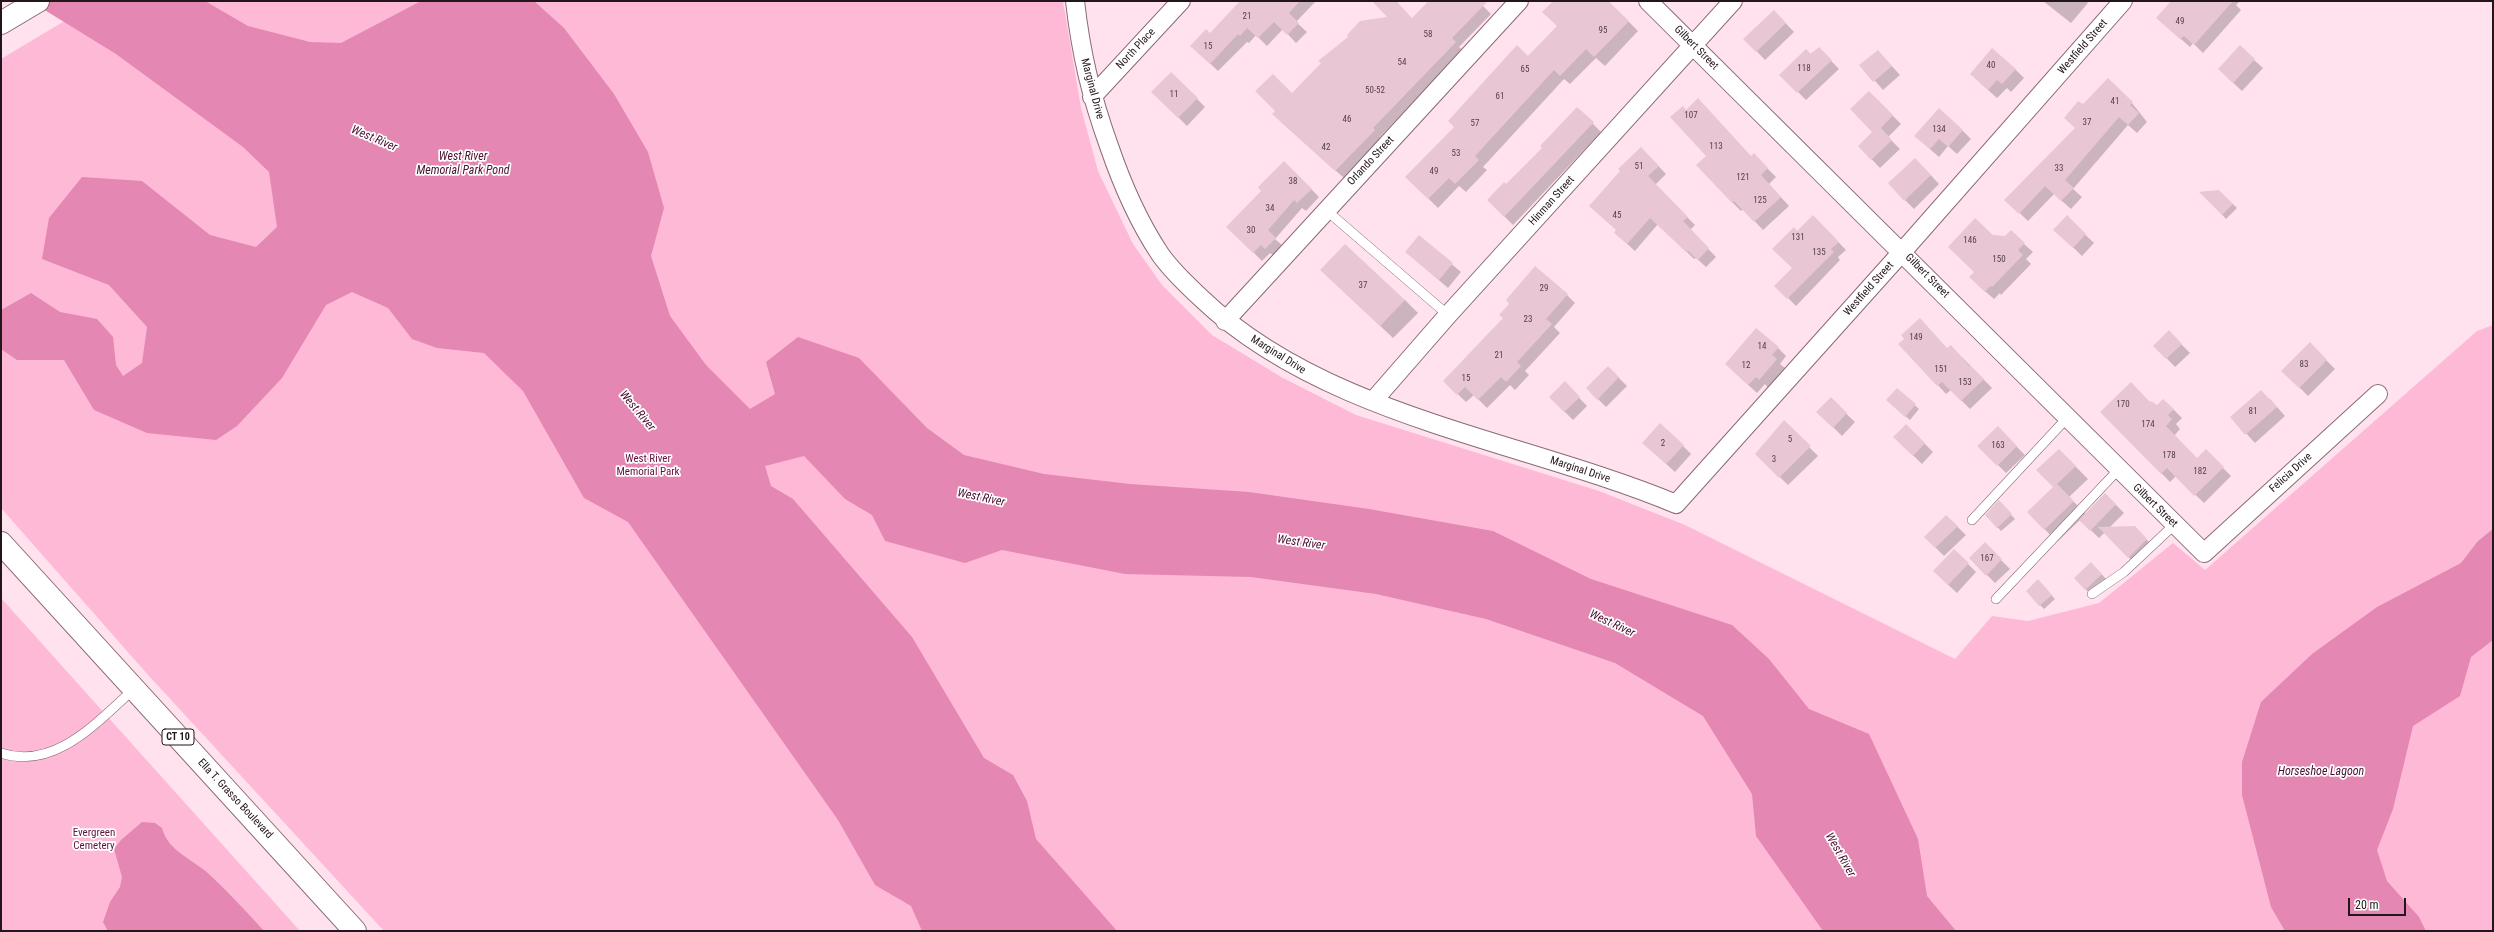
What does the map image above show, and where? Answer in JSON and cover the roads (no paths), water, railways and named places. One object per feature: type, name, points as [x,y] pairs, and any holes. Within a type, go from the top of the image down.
[{"type":"main road","points":[[9,18],[38,1]]},
{"type":"main road","name":"Ella T. Grasso Boulevard","points":[[1,543],[356,931]]},
{"type":"street","name":"Marginal Drive","points":[[1075,1],[1084,70],[1092,97],[1134,210],[1161,255],[1187,285],[1224,321],[1302,371],[1373,402],[1602,477],[1676,504]]},
{"type":"street","name":"North Place","points":[[1092,97],[1181,1]]},
{"type":"street","name":"Orlando Street","points":[[1224,321],[1519,1]]},
{"type":"street","name":"Gilbert Street","points":[[1648,1],[1902,252],[2118,470],[2204,553]]},
{"type":"street","name":"Hinman Street","points":[[1373,402],[1448,315],[1734,1]]},
{"type":"street","name":"Westfield Street","points":[[1676,504],[1902,252],[2123,1]]},
{"type":"street","name":"Felicia Drive","points":[[2204,553],[2378,394]]},
{"type":"lane","points":[[1326,210],[1448,315]]},
{"type":"lane","points":[[1972,520],[2067,418]]},
{"type":"lane","points":[[1996,599],[2118,470]]},
{"type":"lane","points":[[2092,594],[2124,572],[2174,525]]},
{"type":"lane","points":[[1,753],[7,755],[40,755],[67,746],[134,689]]},
{"type":"water","name":"West River Memorial Park Pond","points":[[30,1],[205,1],[248,26],[310,42],[341,43],[421,1],[534,1],[564,28],[614,94],[648,152],[664,208],[651,256],[670,316],[706,365],[750,409],[775,394],[766,362],[798,337],[859,358],[927,428],[964,455],[1044,474],[1130,484],[1249,492],[1369,509],[1493,531],[1591,579],[1732,625],[1769,659],[1809,709],[1869,734],[1918,839],[1927,896],[1956,931],[1823,931],[1756,836],[1752,794],[1703,716],[1615,663],[1486,619],[1376,594],[1251,577],[1125,574],[1002,550],[965,563],[885,541],[872,515],[845,499],[804,456],[765,466],[771,486],[793,499],[912,637],[984,758],[1013,775],[1027,801],[1036,839],[1117,931],[922,931],[911,906],[875,885],[838,820],[628,522],[584,498],[523,391],[484,353],[437,348],[412,339],[388,308],[352,292],[326,305],[282,378],[237,426],[216,440],[147,433],[94,410],[64,360],[17,360],[1,349],[1,310],[31,293],[60,312],[97,319],[113,337],[116,365],[123,376],[142,363],[147,327],[109,285],[42,259],[49,218],[82,177],[142,181],[210,235],[256,247],[277,227],[269,172],[243,147],[116,54]]},
{"type":"water","name":"Horseshoe Lagoon","points":[[2493,529],[2493,640],[2471,657],[2460,696],[2413,726],[2393,809],[2377,850],[2387,881],[2419,917],[2426,931],[2285,931],[2271,907],[2242,795],[2242,762],[2261,702],[2312,654],[2377,607],[2461,563],[2478,541]]},
{"type":"water","points":[[142,822],[155,823],[162,828],[165,836],[176,850],[205,870],[264,931],[108,931],[103,922],[110,902],[120,887],[122,877],[114,849],[121,840]]},
{"type":"water label","name":"West River","points":[[374,139]]},
{"type":"water label","name":"West River","points":[[637,411]]},
{"type":"water label","name":"West River","points":[[981,498]]},
{"type":"water label","name":"West River","points":[[1301,543]]},
{"type":"water label","name":"West River","points":[[1612,624]]},
{"type":"water label","name":"West River","points":[[1840,855]]},
{"type":"park label","name":"West River Memorial Park","points":[[648,465]]},
{"type":"park label","name":"Evergreen Cemetery","points":[[94,839]]}]
